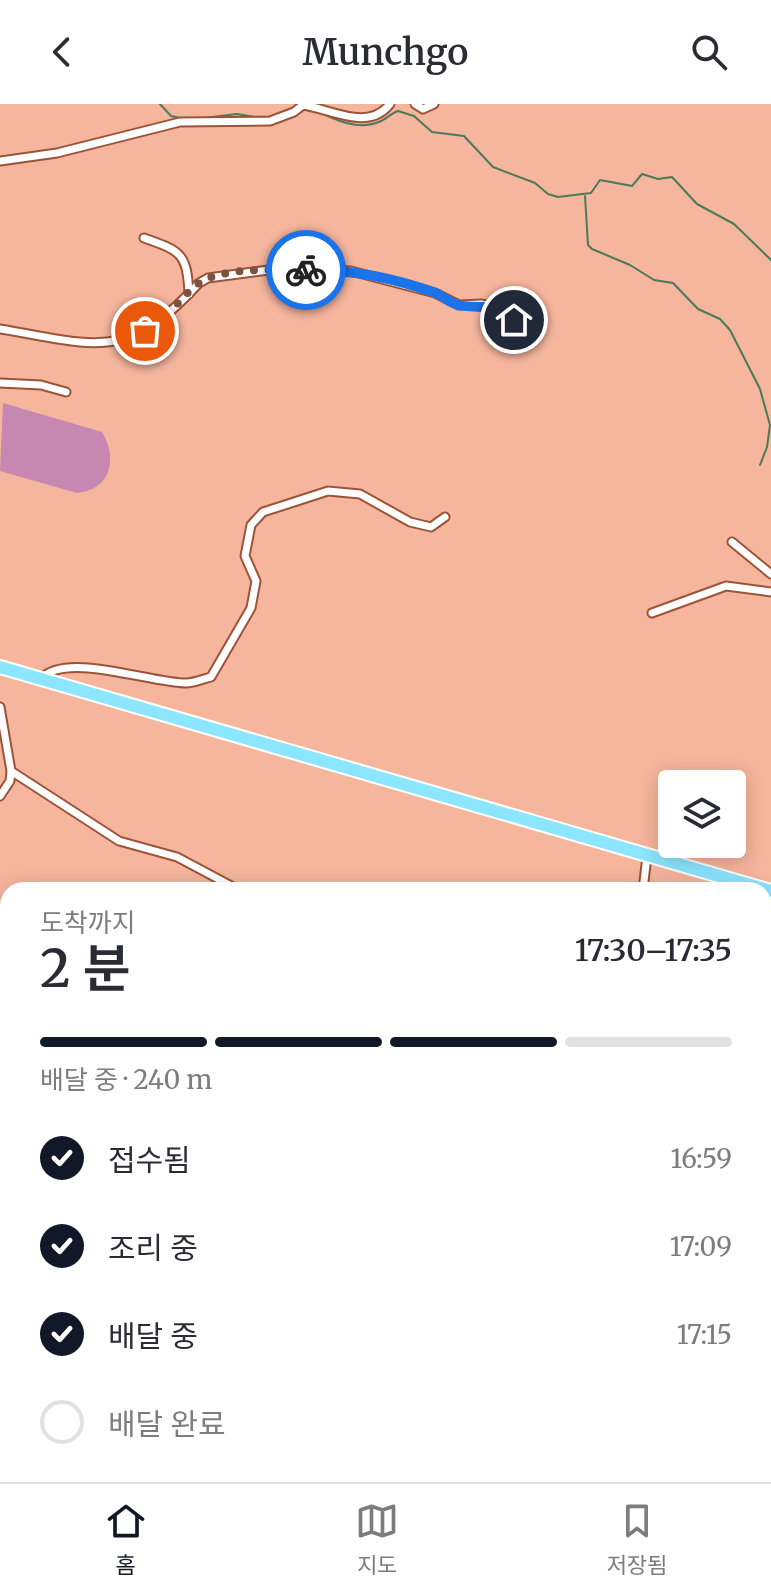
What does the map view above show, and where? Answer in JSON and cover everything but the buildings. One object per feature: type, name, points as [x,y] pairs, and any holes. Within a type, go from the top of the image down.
[{"type":"main road","points":[[0,667],[739,882]]},
{"type":"street","points":[[0,161],[72,150],[180,122],[270,121],[303,105],[357,118],[378,114],[390,104]]},
{"type":"street","points":[[415,104],[423,109],[434,104]]},
{"type":"street","points":[[144,238],[173,248],[182,257],[189,294]]},
{"type":"street","points":[[0,329],[102,344],[153,327],[199,283],[215,276],[276,269],[351,271],[435,293],[459,305],[481,304],[507,309],[512,314],[515,331]]},
{"type":"street","points":[[0,383],[41,385],[66,392]]},
{"type":"street","points":[[41,679],[47,672],[71,667],[188,683],[211,677],[251,608],[256,581],[245,556],[251,525],[263,512],[328,491],[360,494],[410,522],[431,527],[445,517]]},
{"type":"street","points":[[732,542],[771,574]]},
{"type":"street","points":[[652,613],[726,586],[771,592]]},
{"type":"street","points":[[0,707],[11,771],[10,781],[0,796]]},
{"type":"street","points":[[11,771],[119,841],[177,857],[224,882]]},
{"type":"street","points":[[644,882],[647,856]]},
{"type":"green space","points":[[3,403],[102,432],[110,452],[104,479],[98,486],[77,493],[0,471]]},
{"type":"waterway","points":[[160,104],[171,116],[186,119]]},
{"type":"waterway","points":[[283,112],[295,107]]},
{"type":"waterway","points":[[324,114],[359,125],[374,124],[398,111],[414,116],[432,132],[464,136],[493,167],[535,183],[548,194],[558,197],[591,193],[600,180],[632,186],[642,174],[658,179],[672,177],[697,204],[734,224],[771,260]]},
{"type":"waterway","points":[[204,118],[237,114],[261,118]]},
{"type":"waterway","points":[[585,196],[588,245],[592,249],[630,265],[654,280],[673,283],[698,309],[720,319],[730,330],[760,389],[770,425],[767,447],[760,465]]},
{"type":"way so far","points":[[145,331],[164,319],[199,283],[208,278],[263,270],[306,270]]},
{"type":"route","points":[[306,270],[351,271],[380,277],[435,293],[459,305],[481,304],[507,309],[514,320]]}]
